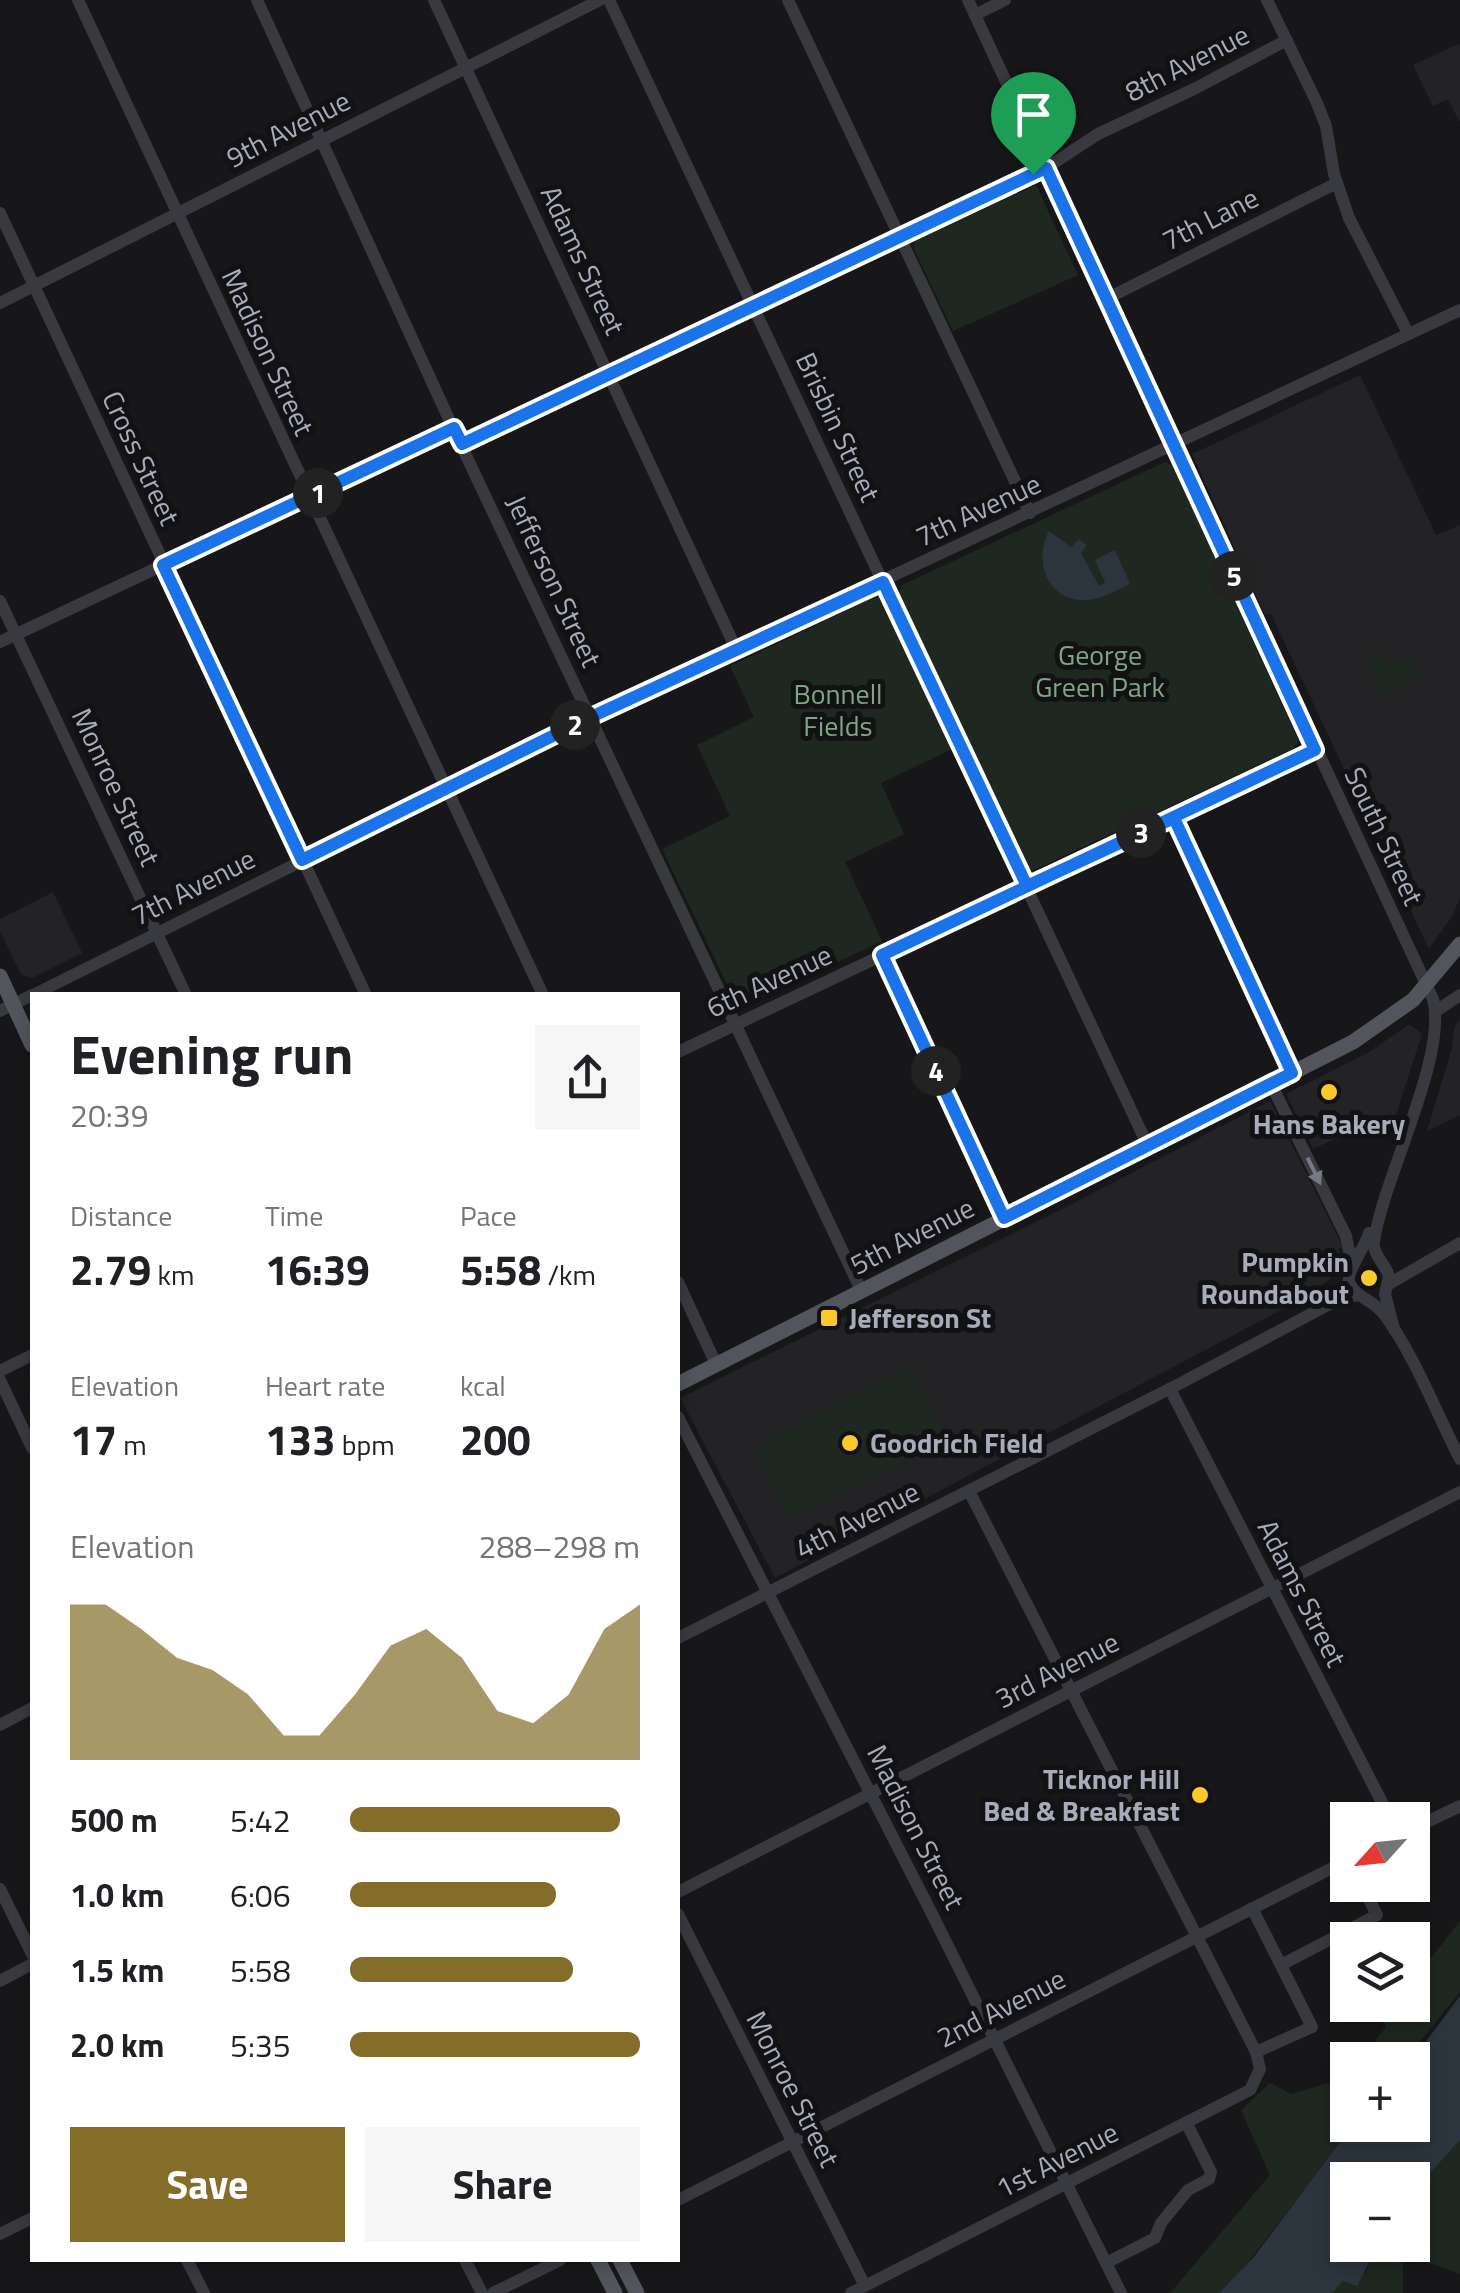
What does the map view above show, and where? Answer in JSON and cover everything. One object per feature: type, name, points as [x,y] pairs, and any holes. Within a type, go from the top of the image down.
[{"type":"main road","name":"5th Avenue","points":[[680,1383],[1377,1028],[1428,986],[1460,944]]},
{"type":"main road","points":[[0,976],[7,1008],[30,1042]]},
{"type":"main road","points":[[599,2262],[615,2293]]},
{"type":"main road","points":[[621,2262],[637,2293]]},
{"type":"street","name":"Madison Street","points":[[78,0],[542,992]]},
{"type":"street","name":"Jefferson Street","points":[[257,0],[860,1290]]},
{"type":"street","name":"Adams Street","points":[[434,0],[737,650]]},
{"type":"street","name":"9th Avenue","points":[[0,303],[600,0]]},
{"type":"street","name":"Brisbin Street","points":[[610,0],[1148,1146]]},
{"type":"street","points":[[788,0],[1030,513]]},
{"type":"street","name":"South Street","points":[[968,0],[1428,986],[1436,1011]]},
{"type":"street","points":[[975,15],[1005,0]]},
{"type":"street","points":[[1267,0],[1322,114],[1349,218],[1408,334]]},
{"type":"street","name":"8th Avenue","points":[[462,444],[1046,168],[1098,134],[1287,40]]},
{"type":"street","name":"7th Lane","points":[[1106,299],[1337,183]]},
{"type":"street","name":"Cross Street","points":[[0,214],[365,992]]},
{"type":"street","name":"7th Avenue","points":[[39,992],[591,717],[1460,310]]},
{"type":"street","points":[[0,642],[454,428]]},
{"type":"street","name":"Monroe Street","points":[[0,601],[185,992]]},
{"type":"street","name":"6th Avenue","points":[[680,1051],[1315,750]]},
{"type":"street","points":[[1174,818],[1292,1073]]},
{"type":"street","points":[[882,955],[1004,1218]]},
{"type":"street","points":[[1436,1011],[1460,995]]},
{"type":"street","name":"7th Avenue","points":[[7,1008],[30,996]]},
{"type":"street","name":"4th Avenue","points":[[1324,1308],[1354,1266],[1372,1221],[1379,1214],[1428,1063],[1436,1011]]},
{"type":"street","points":[[1270,1084],[1346,1236],[1354,1266],[1352,1288],[1380,1308],[1394,1329],[1460,1459]]},
{"type":"street","points":[[1379,1214],[1374,1243],[1389,1276],[1386,1286],[1394,1329]]},
{"type":"street","points":[[1363,1296],[1375,1296],[1460,1243]]},
{"type":"street","points":[[1354,1266],[1372,1257],[1383,1264],[1424,1262]]},
{"type":"street","points":[[680,1286],[716,1364]]},
{"type":"street","name":"4th Avenue","points":[[680,1637],[1351,1294],[1363,1296]]},
{"type":"street","points":[[0,1371],[30,1357]]},
{"type":"street","points":[[0,1380],[30,1444]]},
{"type":"street","name":"Adams Street","points":[[1170,1389],[1382,1802]]},
{"type":"street","name":"Madison Street","points":[[680,1421],[1121,2293]]},
{"type":"street","points":[[969,1491],[1256,2052],[1312,2027],[1252,1908]]},
{"type":"street","name":"3rd Avenue","points":[[680,1891],[1460,1492]]},
{"type":"street","points":[[0,1726],[30,1709]]},
{"type":"street","points":[[1430,1820],[1460,1806]]},
{"type":"street","name":"2nd Avenue","points":[[680,2199],[1330,1869]]},
{"type":"street","points":[[0,1889],[30,1950]]},
{"type":"street","points":[[1281,1965],[1376,1914],[1370,1902]]},
{"type":"street","name":"Monroe Street","points":[[680,1918],[865,2286]]},
{"type":"street","points":[[0,1981],[30,1965]]},
{"type":"street","name":"1st Avenue","points":[[851,2293],[1250,2090],[1260,2069],[1256,2052]]},
{"type":"street","points":[[1106,2263],[1154,2238],[1161,2222],[1188,2190],[1209,2179],[1211,2172],[1186,2122]]},
{"type":"street","points":[[0,2234],[30,2219]]},
{"type":"street","points":[[189,2262],[204,2293]]},
{"type":"street","points":[[467,2262],[482,2293]]},
{"type":"street","points":[[493,2293],[556,2262]]},
{"type":"shaded area","points":[[1460,43],[1460,123],[1448,99],[1433,106],[1413,65]]},
{"type":"shaded area","points":[[1360,375],[1436,535],[1460,525],[1460,897],[1453,915],[1429,949],[1271,614],[1265,615],[1192,454]]},
{"type":"shaded area","points":[[1049,531],[1071,547],[1079,539],[1087,545],[1081,553],[1099,586],[1105,583],[1095,560],[1115,550],[1130,584],[1091,600],[1061,594],[1043,566]]},
{"type":"shaded area","points":[[53,892],[82,953],[32,978],[21,974],[0,931],[0,919]]},
{"type":"shaded area","points":[[1460,1018],[1460,1115],[1427,1131],[1452,1048],[1454,1028]]},
{"type":"shaded area","points":[[1409,1024],[1422,1034],[1395,1118],[1378,1119],[1313,1149],[1286,1094],[1371,1051]]},
{"type":"shaded area","points":[[1270,1101],[1343,1247],[1338,1249],[1344,1261],[1331,1278],[1311,1294],[775,1578],[680,1398]]},
{"type":"shaded area","points":[[1460,1996],[1460,2140],[1430,2173],[1430,2162],[1330,2162],[1330,2262],[1369,2262],[1357,2286],[1343,2281],[1332,2293],[1219,2293],[1253,2258],[1340,2142],[1430,2142],[1430,2042],[1426,2042]]},
{"type":"green space","points":[[1036,185],[1078,275],[953,331],[914,249],[915,241]]},
{"type":"green space","name":"George Green Park","points":[[1165,462],[1172,465],[1299,741],[1292,749],[1027,870],[898,596],[902,585]]},
{"type":"green space","name":"Bonnell Fields","points":[[879,595],[952,749],[881,783],[904,834],[845,862],[882,941],[739,1009],[662,849],[730,816],[697,745],[754,717],[730,666]]},
{"type":"green space","points":[[1378,648],[1387,666],[1412,655],[1422,677],[1382,696],[1364,655]]},
{"type":"green space","name":"Goodrich Field","points":[[911,1367],[947,1439],[789,1519],[752,1448]]},
{"type":"green space","points":[[1460,1921],[1460,1992],[1420,2042],[1374,2042],[1386,2027],[1383,2022],[1430,2022],[1430,1959]]},
{"type":"green space","points":[[1330,2082],[1330,2142],[1342,2142],[1224,2293],[1170,2293],[1270,2175],[1241,2110],[1270,2083],[1292,2094]]},
{"type":"green space","points":[[1460,2140],[1460,2274],[1426,2262],[1430,2262],[1430,2173]]},
{"type":"green space","points":[[1370,2262],[1403,2262],[1403,2293],[1331,2293],[1342,2280],[1365,2273]]},
{"type":"place","name":"Hans Bakery","points":[[1329,1092]]},
{"type":"place","name":"Pumpkin Roundabout","points":[[1369,1278]]},
{"type":"place","name":"Jefferson St","points":[[829,1318]]},
{"type":"place","name":"Goodrich Field","points":[[850,1443]]},
{"type":"place","name":"Ticknor Hill Bed & Breakfast","points":[[1200,1795]]},
{"type":"route","points":[[1033,174],[462,444],[454,428],[163,565],[302,860],[591,717],[883,582],[1027,886],[1078,862],[1174,818],[1292,1073],[1004,1218],[882,955],[1174,818],[1315,750],[1046,168],[1033,174]]}]
